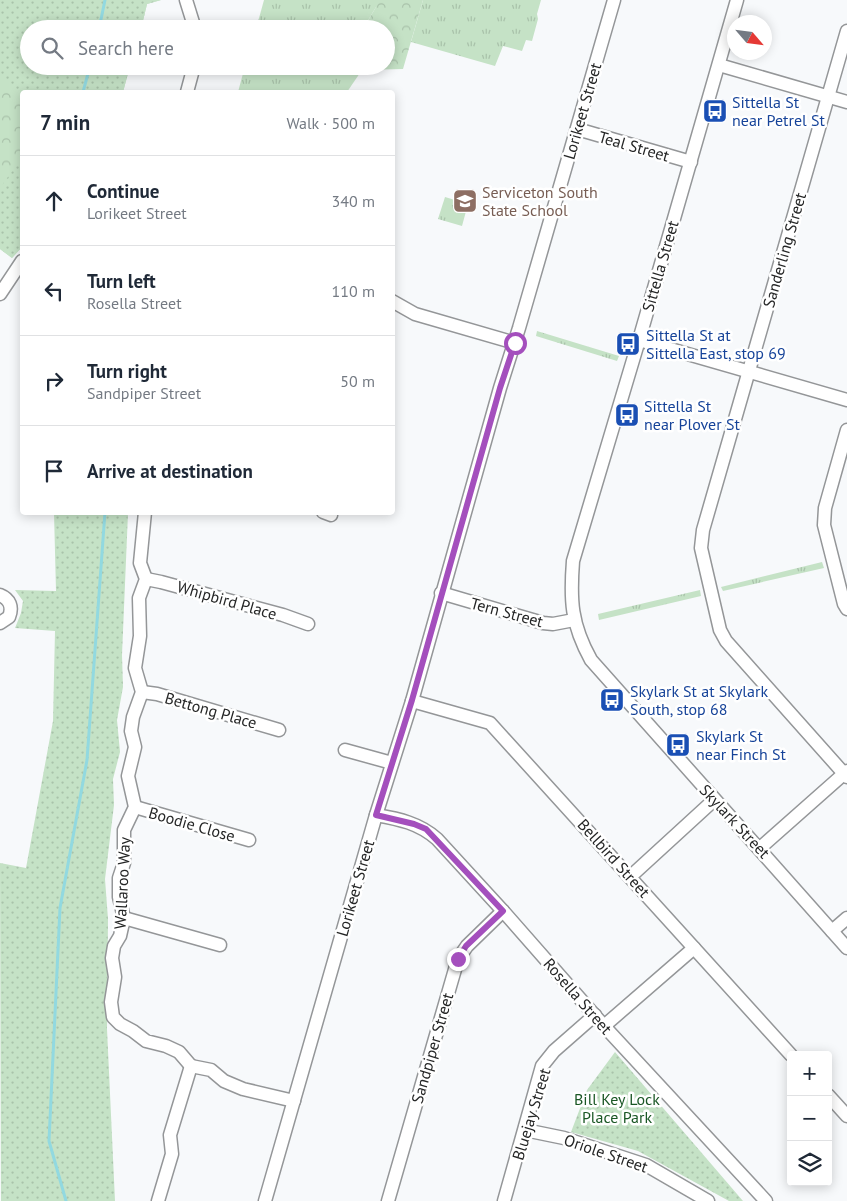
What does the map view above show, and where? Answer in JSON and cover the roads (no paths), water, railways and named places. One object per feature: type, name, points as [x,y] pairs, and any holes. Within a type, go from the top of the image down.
[{"type":"street","points":[[186,0],[192,20]]},
{"type":"street","name":"Lorikeet Street","points":[[265,1201],[614,0]]},
{"type":"street","name":"Sittella Street","points":[[574,620],[571,593],[573,561],[738,0]]},
{"type":"street","name":"Sanderling Street","points":[[846,774],[726,641],[720,630],[701,548],[703,530],[847,31]]},
{"type":"street","points":[[719,65],[847,102]]},
{"type":"street","points":[[188,90],[192,75]]},
{"type":"street","name":"Teal Street","points":[[577,129],[691,162]]},
{"type":"street","points":[[0,294],[20,264]]},
{"type":"street","points":[[395,303],[415,314],[515,343]]},
{"type":"street","points":[[639,340],[847,400]]},
{"type":"street","points":[[847,430],[825,508],[824,525],[844,604],[847,609]]},
{"type":"street","points":[[135,807],[128,776],[135,747],[131,731],[133,716],[142,692],[135,668],[140,636],[139,598],[146,579],[140,563],[145,515]]},
{"type":"street","name":"Whipbird Place","points":[[146,579],[264,610],[308,624]]},
{"type":"street","name":"Tern Street","points":[[441,593],[543,623],[553,624],[574,620]]},
{"type":"street","points":[[0,595],[7,598],[11,607],[8,617],[0,623]]},
{"type":"street","name":"Skylark Street","points":[[574,620],[581,642],[591,660],[847,948]]},
{"type":"street","name":"Bettong Place","points":[[142,692],[157,694],[279,730]]},
{"type":"street","name":"Bellbird Street","points":[[412,700],[490,723],[631,876],[787,1051]]},
{"type":"street","points":[[345,750],[392,763]]},
{"type":"street","points":[[760,848],[846,774]]},
{"type":"street","points":[[631,876],[714,800]]},
{"type":"street","name":"Boodie Close","points":[[135,807],[249,840]]},
{"type":"street","name":"Wallaroo Way","points":[[135,807],[124,830],[124,864],[119,878],[119,897],[124,918],[120,936],[114,946],[112,958],[115,977],[111,1002],[113,1017],[120,1024],[134,1031],[146,1041],[166,1046],[179,1052],[191,1066]]},
{"type":"street","name":"Rosella Street","points":[[376,815],[426,829],[503,911],[604,1026],[766,1201]]},
{"type":"street","name":"Sandpiper Street","points":[[388,1201],[458,959],[466,946],[503,911]]},
{"type":"street","points":[[124,918],[220,945]]},
{"type":"street","points":[[832,930],[847,918]]},
{"type":"street","points":[[604,1026],[694,948]]},
{"type":"street","name":"Bluejay Street","points":[[504,1201],[542,1066],[554,1051],[595,1015]]},
{"type":"street","points":[[158,1201],[172,1154],[170,1135],[191,1066],[211,1070],[224,1081],[242,1089],[294,1101]]},
{"type":"street","points":[[832,1100],[847,1116]]},
{"type":"street","name":"Oriole Street","points":[[525,1130],[564,1138],[646,1165],[708,1201]]},
{"type":"street","points":[[752,1186],[754,1201]]},
{"type":"waterway","points":[[101,20],[105,0]]},
{"type":"waterway","points":[[84,90],[88,75]]},
{"type":"waterway","points":[[66,1201],[49,1141],[60,908],[87,760],[105,515]]},
{"type":"place","name":"Sittella St near Petrel St","points":[[715,111]]},
{"type":"place","name":"Serviceton South State School","points":[[465,201]]},
{"type":"place","name":"Sittella St at Sittella East, stop 69","points":[[628,344]]},
{"type":"place","name":"Sittella St near Plover St","points":[[627,415]]},
{"type":"place","name":"Skylark St at Skylark South, stop 68","points":[[612,700]]},
{"type":"place","name":"Skylark St near Finch St","points":[[678,745]]},
{"type":"park label","name":"Bill Key Lock Place Park","points":[[617,1108]]}]
